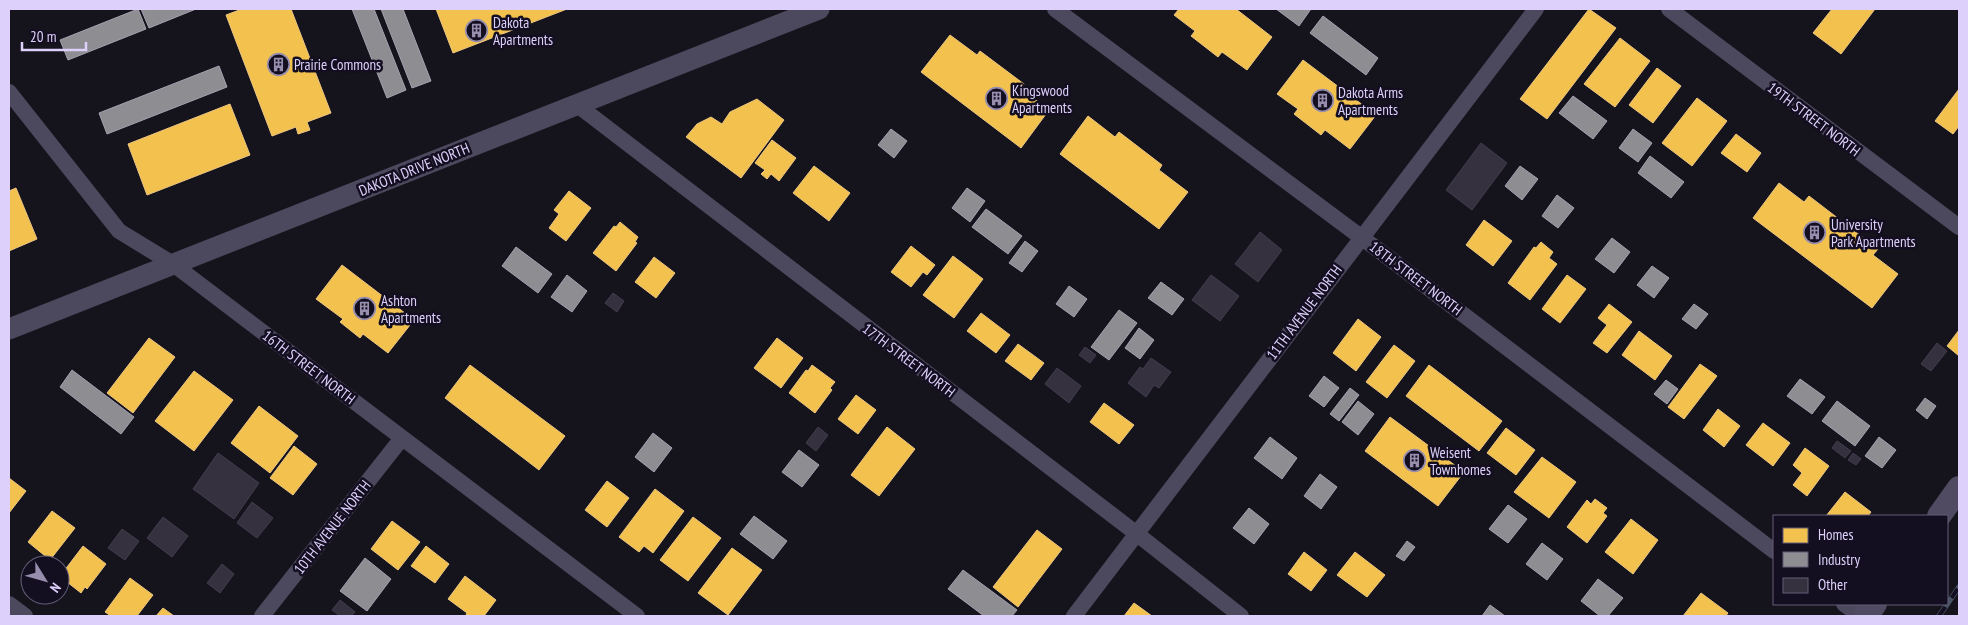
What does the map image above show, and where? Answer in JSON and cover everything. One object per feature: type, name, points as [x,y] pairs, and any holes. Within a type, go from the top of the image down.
[{"type":"main road","points":[[1940,515],[1959,488]]},
{"type":"main road","points":[[1865,616],[1873,605]]},
{"type":"street","name":"DAKOTA DRIVE NORTH","points":[[9,328],[819,9]]},
{"type":"street","name":"18TH STREET NORTH","points":[[1055,9],[1361,237],[1773,550]]},
{"type":"street","name":"11TH AVENUE NORTH","points":[[1074,616],[1536,9]]},
{"type":"street","name":"19TH STREET NORTH","points":[[1669,9],[1959,228]]},
{"type":"street","name":"16TH STREET NORTH","points":[[9,92],[119,231],[173,264],[637,616]]},
{"type":"street","name":"17TH STREET NORTH","points":[[576,104],[1242,616]]},
{"type":"street","name":"10TH AVENUE NORTH","points":[[262,616],[402,438]]},
{"type":"street","points":[[9,604],[25,616]]},
{"type":"street","points":[[1845,605],[1861,616]]},
{"type":"building: Homes","name":"Prairie Commons","points":[[242,9],[291,9],[331,113],[307,122],[310,130],[298,134],[296,127],[272,136],[226,15]]},
{"type":"building: Homes","name":"Dakota Apartments","points":[[436,9],[567,9],[453,53]]},
{"type":"building: Homes","points":[[1179,9],[1236,9],[1272,37],[1247,70],[1222,52],[1218,57],[1191,36],[1195,31],[1174,15]]},
{"type":"building: Homes","points":[[1589,9],[1616,28],[1547,119],[1520,99]]},
{"type":"building: Homes","points":[[1832,9],[1875,9],[1841,54],[1813,33]]},
{"type":"building: Homes","name":"Kingswood Apartments","points":[[950,35],[977,55],[980,51],[1024,84],[1021,89],[1049,110],[1021,148],[921,72]]},
{"type":"building: Homes","points":[[1620,38],[1650,61],[1615,107],[1584,84]]},
{"type":"building: Homes","name":"Dakota Arms Apartments","points":[[1303,60],[1376,115],[1350,149],[1325,130],[1321,135],[1294,114],[1298,109],[1277,94]]},
{"type":"building: Homes","points":[[1657,68],[1681,86],[1653,123],[1629,105]]},
{"type":"building: Homes","points":[[1959,89],[1959,126],[1953,134],[1935,121]]},
{"type":"building: Homes","points":[[1697,98],[1727,121],[1692,166],[1662,143]]},
{"type":"building: Homes","points":[[757,99],[784,120],[741,178],[686,137],[697,124],[711,117],[722,124],[730,112]]},
{"type":"building: Homes","points":[[230,104],[250,155],[147,195],[128,144]]},
{"type":"building: Homes","name":"Kingswood Apartments","points":[[1088,116],[1115,137],[1119,132],[1162,165],[1159,170],[1188,192],[1159,229],[1060,154]]},
{"type":"building: Homes","points":[[1736,134],[1761,153],[1747,172],[1721,153]]},
{"type":"building: Homes","points":[[772,140],[796,158],[779,181],[771,174],[767,179],[761,174],[765,170],[755,163]]},
{"type":"building: Homes","points":[[814,166],[850,193],[829,221],[793,193]]},
{"type":"building: Homes","name":"University Park Apartments","points":[[1779,183],[1804,202],[1809,196],[1878,249],[1873,255],[1898,274],[1872,308],[1753,218]]},
{"type":"building: Homes","points":[[16,188],[37,239],[9,251],[9,191]]},
{"type":"building: Homes","points":[[569,191],[591,208],[566,241],[549,228],[559,214],[554,210]]},
{"type":"building: Homes","points":[[1484,220],[1512,241],[1493,266],[1466,245]]},
{"type":"building: Homes","points":[[620,222],[638,237],[635,242],[637,243],[616,271],[593,253],[614,226],[616,227]]},
{"type":"building: Homes","points":[[1541,242],[1553,252],[1549,258],[1557,264],[1530,300],[1508,283],[1534,247],[1536,248]]},
{"type":"building: Homes","points":[[911,246],[935,265],[927,275],[923,272],[911,287],[891,272]]},
{"type":"building: Homes","points":[[953,256],[983,279],[954,318],[923,295]]},
{"type":"building: Homes","points":[[654,257],[675,273],[656,298],[635,282]]},
{"type":"building: Homes","name":"Ashton Apartments","points":[[342,265],[414,320],[388,353],[363,334],[360,338],[340,322],[343,319],[316,299]]},
{"type":"building: Homes","points":[[1567,275],[1586,289],[1560,323],[1542,309]]},
{"type":"building: Homes","points":[[1609,304],[1632,322],[1607,353],[1593,343],[1607,325],[1598,318]]},
{"type":"building: Homes","points":[[981,313],[1010,335],[996,353],[967,331]]},
{"type":"building: Homes","points":[[1358,319],[1381,337],[1356,371],[1333,353]]},
{"type":"building: Homes","points":[[1959,330],[1959,356],[1947,346]]},
{"type":"building: Homes","points":[[1639,331],[1672,356],[1655,380],[1622,355]]},
{"type":"building: Homes","points":[[149,338],[175,357],[133,413],[107,393]]},
{"type":"building: Homes","points":[[777,338],[803,358],[781,388],[754,368]]},
{"type":"building: Homes","points":[[1018,344],[1044,363],[1031,380],[1005,361]]},
{"type":"building: Homes","points":[[1394,345],[1415,361],[1387,398],[1366,382]]},
{"type":"building: Homes","points":[[1700,364],[1717,376],[1684,419],[1668,407]]},
{"type":"building: Homes","points":[[470,365],[565,436],[539,470],[445,398]]},
{"type":"building: Homes","points":[[812,365],[835,382],[830,388],[832,390],[815,413],[789,393]]},
{"type":"building: Homes","name":"Weisent Townhomes","points":[[1429,365],[1502,421],[1479,451],[1406,396]]},
{"type":"building: Homes","points":[[194,371],[233,400],[194,451],[155,421]]},
{"type":"building: Homes","points":[[856,395],[876,410],[858,434],[838,419]]},
{"type":"building: Homes","points":[[1104,403],[1134,425],[1119,444],[1090,422]]},
{"type":"building: Homes","points":[[259,406],[298,436],[270,473],[231,443]]},
{"type":"building: Homes","points":[[1718,409],[1740,426],[1724,447],[1703,430]]},
{"type":"building: Homes","name":"Weisent Townhomes","points":[[1390,417],[1464,472],[1438,506],[1365,451]]},
{"type":"building: Homes","points":[[1763,423],[1790,443],[1773,466],[1746,445]]},
{"type":"building: Homes","points":[[887,427],[915,449],[879,496],[851,475]]},
{"type":"building: Homes","points":[[1506,428],[1535,450],[1516,475],[1487,453]]},
{"type":"building: Homes","points":[[294,446],[317,464],[293,495],[270,478]]},
{"type":"building: Homes","points":[[1805,448],[1829,466],[1807,496],[1793,485],[1802,473],[1793,465]]},
{"type":"building: Homes","points":[[1542,457],[1576,482],[1549,518],[1514,492]]},
{"type":"building: Homes","points":[[9,478],[26,491],[9,513]]},
{"type":"building: Homes","points":[[607,481],[629,498],[607,527],[585,510]]},
{"type":"building: Homes","points":[[655,489],[684,511],[653,553],[644,546],[639,552],[619,537]]},
{"type":"building: Homes","points":[[1845,492],[1871,512],[1869,515],[1827,515]]},
{"type":"building: Homes","points":[[1595,499],[1607,508],[1603,513],[1607,516],[1587,543],[1567,527],[1587,500],[1591,504]]},
{"type":"building: Homes","points":[[52,511],[75,528],[54,555],[44,555],[28,542]]},
{"type":"building: Homes","points":[[693,517],[721,538],[688,581],[660,560]]},
{"type":"building: Homes","points":[[1631,519],[1658,540],[1633,574],[1605,552]]},
{"type":"building: Homes","points":[[392,521],[420,542],[398,570],[371,549]]},
{"type":"building: Homes","points":[[1037,530],[1062,549],[1018,607],[993,587]]},
{"type":"building: Homes","points":[[83,546],[106,564],[87,589],[85,587],[81,593],[70,584],[70,563]]},
{"type":"building: Homes","points":[[426,546],[449,564],[435,583],[411,566]]},
{"type":"building: Homes","points":[[732,548],[762,570],[728,615],[698,593]]},
{"type":"building: Homes","points":[[1304,552],[1327,570],[1311,591],[1288,574]]},
{"type":"building: Homes","points":[[1355,552],[1385,575],[1367,597],[1337,575]]},
{"type":"building: Homes","points":[[465,576],[496,600],[484,616],[468,616],[466,615],[467,613],[448,599]]},
{"type":"building: Homes","points":[[130,578],[153,595],[137,616],[111,616],[105,612]]},
{"type":"building: Homes","points":[[1701,593],[1728,613],[1726,616],[1683,616]]},
{"type":"building: Homes","points":[[1134,603],[1152,616],[1124,616]]},
{"type":"building: Homes","points":[[163,608],[174,616],[156,616]]},
{"type":"building: Industry","points":[[138,9],[146,29],[68,60],[60,40]]},
{"type":"building: Industry","points":[[141,9],[196,9],[149,28]]},
{"type":"building: Industry","points":[[352,9],[374,9],[406,90],[387,98]]},
{"type":"building: Industry","points":[[381,9],[403,9],[431,81],[412,88]]},
{"type":"building: Industry","points":[[1276,9],[1311,9],[1299,26]]},
{"type":"building: Industry","points":[[1323,16],[1378,58],[1366,75],[1310,33]]},
{"type":"building: Industry","points":[[219,66],[227,87],[107,134],[99,113]]},
{"type":"building: Industry","points":[[1573,96],[1607,121],[1593,139],[1559,113]]},
{"type":"building: Industry","points":[[891,129],[907,141],[894,158],[878,145]]},
{"type":"building: Industry","points":[[1633,129],[1652,143],[1638,162],[1619,148]]},
{"type":"building: Industry","points":[[1650,156],[1684,182],[1671,198],[1638,173]]},
{"type":"building: Industry","points":[[1520,166],[1538,179],[1522,200],[1505,186]]},
{"type":"building: Industry","points":[[967,188],[985,201],[970,222],[952,208]]},
{"type":"building: Industry","points":[[1557,195],[1574,208],[1558,228],[1542,216]]},
{"type":"building: Industry","points":[[986,209],[1022,236],[1008,254],[972,227]]},
{"type":"building: Industry","points":[[1612,238],[1630,252],[1614,273],[1595,259]]},
{"type":"building: Industry","points":[[1025,241],[1038,251],[1022,272],[1009,263]]},
{"type":"building: Industry","points":[[516,247],[552,274],[538,293],[502,266]]},
{"type":"building: Industry","points":[[1652,266],[1669,278],[1654,298],[1637,285]]},
{"type":"building: Industry","points":[[567,275],[587,291],[572,312],[551,297]]},
{"type":"building: Industry","points":[[1161,282],[1184,299],[1172,315],[1148,298]]},
{"type":"building: Industry","points":[[1069,286],[1087,299],[1074,317],[1056,304]]},
{"type":"building: Industry","points":[[1694,304],[1708,314],[1696,329],[1682,319]]},
{"type":"building: Industry","points":[[1119,310],[1137,323],[1109,360],[1091,347]]},
{"type":"building: Industry","points":[[1139,328],[1154,340],[1140,359],[1125,348]]},
{"type":"building: Industry","points":[[72,370],[134,417],[121,434],[60,387]]},
{"type":"building: Industry","points":[[1324,376],[1339,388],[1324,407],[1309,396]]},
{"type":"building: Industry","points":[[1800,379],[1825,397],[1812,414],[1787,396]]},
{"type":"building: Industry","points":[[1666,380],[1678,389],[1667,404],[1654,394]]},
{"type":"building: Industry","points":[[1350,388],[1359,395],[1339,421],[1330,414]]},
{"type":"building: Industry","points":[[1925,398],[1936,406],[1927,419],[1916,410]]},
{"type":"building: Industry","points":[[1358,401],[1374,414],[1358,435],[1342,422]]},
{"type":"building: Industry","points":[[1837,401],[1870,426],[1855,446],[1822,421]]},
{"type":"building: Industry","points":[[653,433],[672,448],[654,472],[635,457]]},
{"type":"building: Industry","points":[[1270,437],[1297,458],[1282,479],[1254,458]]},
{"type":"building: Industry","points":[[1879,437],[1896,450],[1882,468],[1865,456]]},
{"type":"building: Industry","points":[[799,450],[819,465],[802,487],[782,472]]},
{"type":"building: Industry","points":[[1320,474],[1337,487],[1321,509],[1304,496]]},
{"type":"building: Industry","points":[[1508,505],[1527,519],[1508,543],[1489,529]]},
{"type":"building: Industry","points":[[1249,508],[1269,524],[1254,544],[1233,528]]},
{"type":"building: Industry","points":[[754,516],[787,541],[773,559],[740,534]]},
{"type":"building: Industry","points":[[1407,541],[1415,547],[1404,561],[1396,556]]},
{"type":"building: Industry","points":[[1542,543],[1563,559],[1547,580],[1526,564]]},
{"type":"building: Industry","points":[[365,558],[391,579],[367,611],[340,591]]},
{"type":"building: Industry","points":[[963,570],[1017,610],[1012,616],[984,616],[948,589]]},
{"type":"building: Industry","points":[[1598,579],[1623,598],[1608,616],[1600,616],[1581,601]]},
{"type":"building: Industry","points":[[1490,605],[1505,616],[1482,616]]},
{"type":"building: Other","points":[[1481,143],[1507,163],[1472,210],[1446,190]]},
{"type":"building: Other","points":[[1260,232],[1282,250],[1258,282],[1235,264]]},
{"type":"building: Other","points":[[1211,275],[1239,296],[1220,321],[1192,300]]},
{"type":"building: Other","points":[[613,293],[624,301],[617,312],[605,303]]},
{"type":"building: Other","points":[[1937,343],[1947,351],[1931,371],[1921,364]]},
{"type":"building: Other","points":[[1085,347],[1096,355],[1090,363],[1079,355]]},
{"type":"building: Other","points":[[1151,358],[1171,372],[1159,388],[1154,385],[1146,397],[1128,383],[1140,367],[1143,369]]},
{"type":"building: Other","points":[[1057,368],[1081,386],[1069,403],[1045,384]]},
{"type":"building: Other","points":[[818,427],[828,435],[816,451],[806,443]]},
{"type":"building: Other","points":[[1837,441],[1851,451],[1845,458],[1832,448]]},
{"type":"building: Other","points":[[218,453],[259,483],[234,519],[193,489]]},
{"type":"building: Other","points":[[1853,453],[1861,459],[1856,465],[1848,460]]},
{"type":"building: Other","points":[[252,502],[273,518],[257,538],[237,523]]},
{"type":"building: Other","points":[[163,517],[188,536],[172,557],[147,538]]},
{"type":"building: Other","points":[[122,529],[139,541],[125,560],[108,548]]},
{"type":"building: Other","points":[[222,564],[234,574],[220,593],[207,583]]},
{"type":"building: Other","points":[[340,600],[355,612],[351,616],[340,616],[332,610]]},
{"type":"railway","points":[[1948,603],[1959,587]]},
{"type":"railway","points":[[1939,616],[1947,605]]},
{"type":"place","name":"Dakota Apartments","points":[[477,31]]},
{"type":"place","name":"Prairie Commons","points":[[278,64]]},
{"type":"place","name":"Kingswood Apartments","points":[[996,99]]},
{"type":"place","name":"Dakota Arms Apartments","points":[[1322,101]]},
{"type":"place","name":"University Park Apartments","points":[[1815,233]]},
{"type":"place","name":"Ashton Apartments","points":[[365,309]]},
{"type":"place","name":"Weisent Townhomes","points":[[1414,461]]}]
